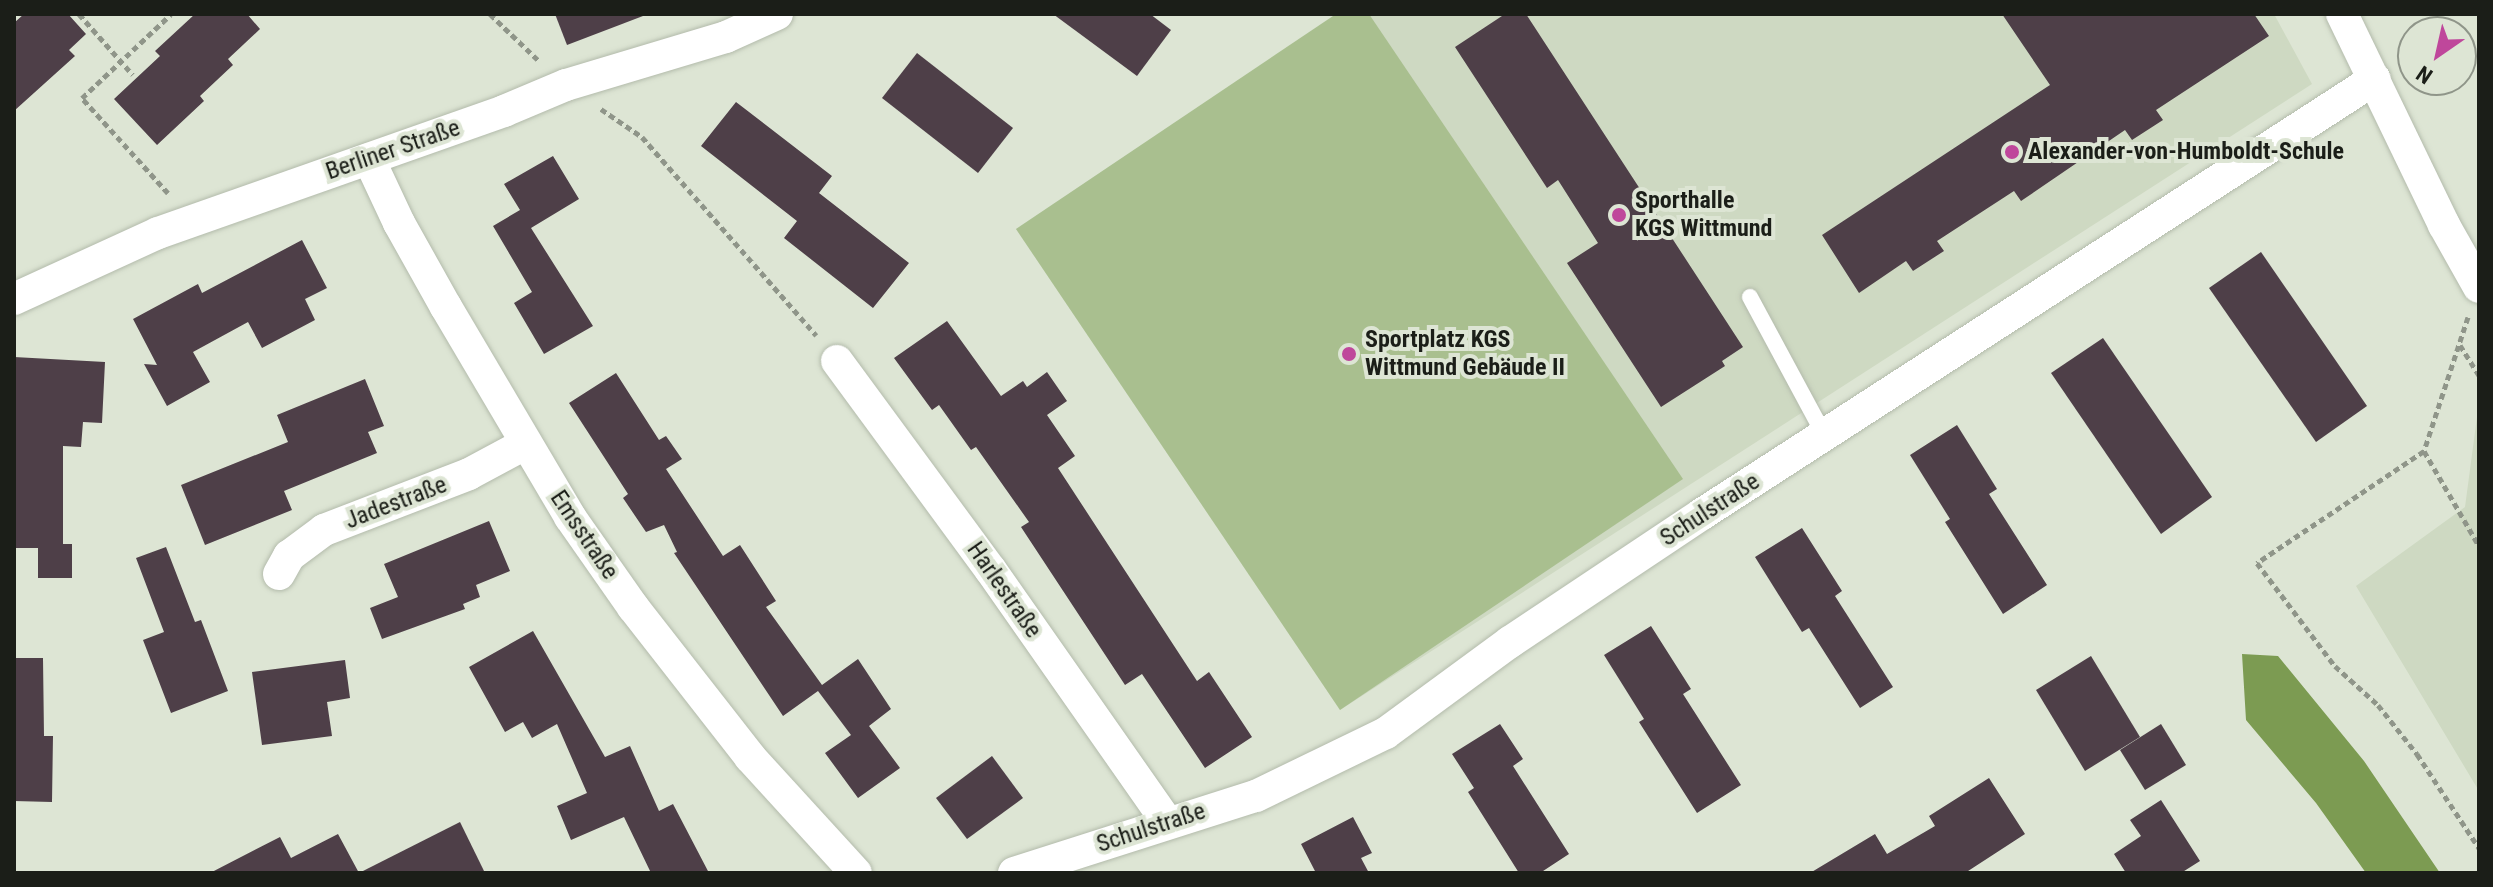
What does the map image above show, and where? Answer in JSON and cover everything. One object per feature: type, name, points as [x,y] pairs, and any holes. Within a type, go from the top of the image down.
[{"type":"street","name":"Berliner Straße","points":[[14,299],[193,220],[369,159],[566,85],[726,37],[777,14]]},
{"type":"street","points":[[2342,14],[2444,225],[2478,286]]},
{"type":"street","name":"Schulstraße","points":[[1014,873],[1256,796],[1386,733],[1510,642],[2375,79]]},
{"type":"street","name":"Emsstraße","points":[[369,159],[399,223],[525,444],[633,607],[750,757],[856,873]]},
{"type":"street","name":"Harlestraße","points":[[837,361],[990,569],[1167,822]]},
{"type":"street","name":"Jadestraße","points":[[279,574],[289,556],[324,530],[469,474],[525,444]]},
{"type":"lane","points":[[1750,297],[1825,436]]},
{"type":"path","points":[[79,14],[133,75]]},
{"type":"path","points":[[171,14],[82,98],[193,220]]},
{"type":"path","points":[[490,14],[566,85],[642,137],[837,361]]},
{"type":"path","points":[[2478,286],[2424,451],[2257,563],[2335,666],[2378,705],[2417,754],[2479,848]]},
{"type":"path","points":[[2459,344],[2479,375]]},
{"type":"path","points":[[2424,451],[2479,546]]},
{"type":"shaded area","name":"Sportplatz KGS Wittmund Gebäude II","points":[[1336,14],[1369,14],[1683,479],[1340,710],[1016,229]]},
{"type":"shaded area","points":[[1338,14],[2274,14],[2312,84],[1340,710],[1016,229]]},
{"type":"shaded area","points":[[2479,402],[2479,791],[2356,586],[2465,507]]},
{"type":"shaded area","points":[[2242,654],[2278,656],[2364,761],[2440,873],[2366,873],[2316,803],[2246,720]]},
{"type":"building","points":[[24,14],[68,14],[86,34],[69,50],[75,56],[14,111],[14,23]]},
{"type":"building","points":[[195,14],[247,14],[260,29],[228,59],[233,65],[200,96],[204,101],[157,145],[114,99],[160,56],[155,51]]},
{"type":"building","points":[[555,14],[642,14],[643,16],[567,45]]},
{"type":"building","points":[[1053,14],[1150,14],[1171,30],[1137,76]]},
{"type":"building","name":"Sporthalle KGS Wittmund","points":[[1505,14],[1526,14],[1743,347],[1722,361],[1725,366],[1661,407],[1567,263],[1598,243],[1558,180],[1547,188],[1455,47]]},
{"type":"building","name":"Alexander-von-Humboldt-Schule","points":[[2002,14],[2254,14],[2269,36],[2156,110],[2163,120],[2132,140],[2125,130],[2021,201],[2014,191],[1937,241],[1944,251],[1913,271],[1906,261],[1859,293],[1822,235],[2050,85]]},
{"type":"building","points":[[917,53],[1013,128],[978,173],[882,98]]},
{"type":"building","points":[[736,102],[832,176],[819,193],[909,263],[873,308],[784,238],[797,221],[701,146]]},
{"type":"building","points":[[553,156],[579,199],[531,228],[593,326],[544,354],[514,303],[532,292],[493,226],[520,210],[504,184]]},
{"type":"building","points":[[302,240],[327,288],[305,299],[315,320],[262,348],[248,322],[193,352],[210,382],[167,406],[144,364],[157,365],[133,319],[198,284],[202,293]]},
{"type":"building","points":[[2261,252],[2367,406],[2316,442],[2209,288]]},
{"type":"building","points":[[947,321],[1001,396],[1023,381],[1027,387],[1047,372],[1067,401],[1047,415],[1075,456],[1058,468],[1197,681],[1209,672],[1252,737],[1205,768],[1142,674],[1125,685],[1021,527],[1029,522],[976,447],[971,450],[939,405],[932,410],[894,358]]},
{"type":"building","points":[[2103,338],[2212,497],[2161,534],[2051,373]]},
{"type":"building","points":[[14,357],[105,362],[102,423],[83,422],[81,447],[63,446],[63,544],[72,544],[72,578],[38,578],[38,548],[14,548]]},
{"type":"building","points":[[616,373],[659,440],[666,436],[682,459],[666,469],[723,556],[740,545],[776,601],[766,607],[822,685],[858,659],[891,709],[869,726],[900,768],[858,798],[825,753],[851,735],[818,691],[783,716],[674,553],[677,552],[664,525],[646,532],[623,498],[628,494],[569,403]]},
{"type":"building","points":[[365,379],[384,426],[368,432],[377,453],[284,491],[292,510],[205,545],[181,485],[288,442],[277,415]]},
{"type":"building","points":[[1957,425],[1997,489],[1989,494],[2047,585],[2003,614],[1945,522],[1950,519],[1910,455]]},
{"type":"building","points":[[489,521],[510,571],[476,585],[480,597],[463,604],[465,609],[382,639],[370,608],[398,597],[384,564]]},
{"type":"building","points":[[1802,528],[1842,591],[1835,596],[1893,687],[1860,708],[1809,628],[1802,632],[1755,557]]},
{"type":"building","points":[[166,547],[195,622],[201,620],[228,691],[171,713],[143,640],[164,632],[136,558]]},
{"type":"building","points":[[1651,626],[1691,689],[1683,694],[1741,785],[1697,813],[1639,722],[1644,719],[1604,655]]},
{"type":"building","points":[[533,631],[605,757],[630,746],[659,811],[673,804],[709,873],[651,873],[624,817],[571,840],[557,806],[587,793],[557,724],[532,738],[523,722],[505,732],[469,667]]},
{"type":"building","points":[[2091,656],[2140,737],[2085,771],[2036,690]]},
{"type":"building","points":[[14,658],[43,658],[44,736],[53,736],[52,802],[14,801]]},
{"type":"building","points":[[345,660],[350,698],[327,702],[332,736],[262,745],[252,672]]},
{"type":"building","points":[[1500,724],[1523,759],[1513,766],[1569,854],[1540,873],[1519,873],[1468,792],[1474,788],[1452,754]]},
{"type":"building","points":[[2161,724],[2186,765],[2145,790],[2120,750]]},
{"type":"building","points":[[992,756],[1023,798],[967,839],[936,798]]},
{"type":"building","points":[[1989,778],[2025,834],[1965,873],[1810,873],[1875,834],[1887,854],[1935,826],[1929,816]]},
{"type":"building","points":[[2161,800],[2200,861],[2181,873],[2126,873],[2114,854],[2141,836],[2130,820]]},
{"type":"building","points":[[1353,817],[1372,853],[1361,858],[1369,873],[1316,873],[1301,844]]},
{"type":"building","points":[[460,822],[485,873],[359,873]]},
{"type":"building","points":[[338,834],[359,873],[210,873],[280,837],[291,858]]},
{"type":"place","name":"Alexander-von-Humboldt-Schule","points":[[2012,152]]},
{"type":"place","name":"Sporthalle KGS Wittmund","points":[[1619,215]]},
{"type":"place","name":"Sportplatz KGS Wittmund Gebäude II","points":[[1349,354]]}]
